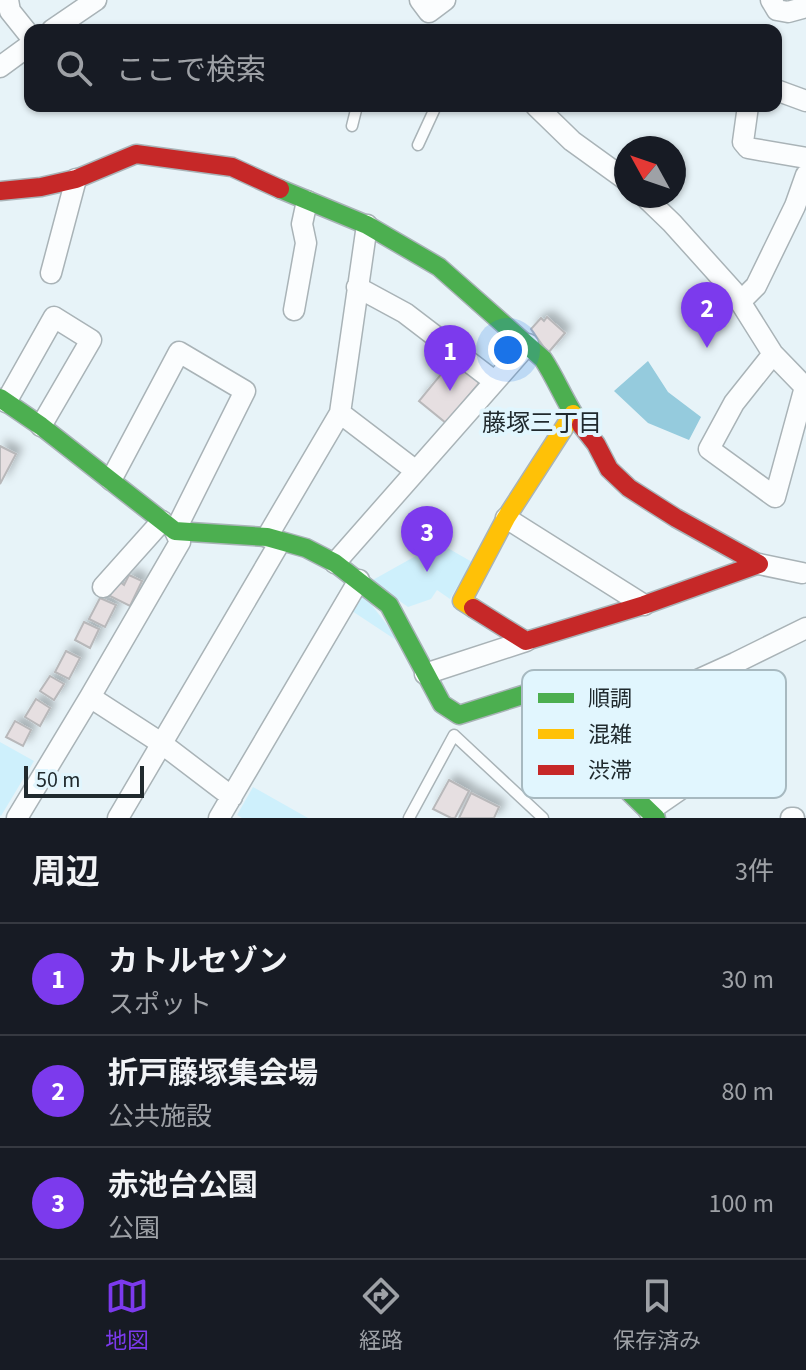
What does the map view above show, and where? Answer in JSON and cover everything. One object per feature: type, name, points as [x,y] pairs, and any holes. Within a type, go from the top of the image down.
[{"type":"street","points":[[61,24],[96,0]]},
{"type":"street","points":[[420,0],[429,12],[445,0]]},
{"type":"street","points":[[771,0],[777,10],[788,12],[806,7]]},
{"type":"street","points":[[6,7],[24,29]]},
{"type":"street","points":[[0,68],[24,50]]},
{"type":"street","points":[[0,68],[24,67]]},
{"type":"street","points":[[782,92],[806,101]]},
{"type":"street","points":[[542,112],[572,141],[614,171]]},
{"type":"street","points":[[747,112],[743,142],[748,148],[806,158]]},
{"type":"street","points":[[0,191],[41,187],[76,179],[136,154],[232,167],[367,225],[439,267],[543,359],[573,414],[596,444],[609,469],[629,488],[759,564],[802,573]]},
{"type":"street","points":[[741,301],[756,286],[795,206],[806,175]]},
{"type":"street","points":[[51,273],[76,179]]},
{"type":"street","points":[[294,310],[306,243],[302,224],[307,201]]},
{"type":"street","points":[[656,208],[741,301],[773,354],[805,388],[775,497],[709,449],[734,403],[773,354]]},
{"type":"street","points":[[118,818],[340,413],[367,225]]},
{"type":"street","points":[[357,287],[405,313],[494,381]]},
{"type":"street","points":[[17,818],[180,542],[169,526],[3,400],[54,317],[91,340],[41,426]]},
{"type":"street","points":[[335,563],[528,344]]},
{"type":"street","points":[[103,587],[169,526],[245,391],[179,352],[111,480]]},
{"type":"street","points":[[340,413],[416,471]]},
{"type":"street","points":[[526,641],[462,601],[506,518],[573,414]]},
{"type":"street","points":[[506,518],[644,605]]},
{"type":"street","points":[[169,526],[273,539],[306,548],[335,563],[389,605],[442,704],[459,715],[522,695]]},
{"type":"street","points":[[425,674],[644,605],[759,564]]},
{"type":"street","points":[[219,818],[359,580]]},
{"type":"street","points":[[719,670],[806,628]]},
{"type":"street","points":[[90,697],[161,743],[232,797]]},
{"type":"street","points":[[635,798],[652,814],[673,798]]},
{"type":"lane","points":[[352,126],[356,112]]},
{"type":"lane","points":[[418,145],[433,112]]},
{"type":"lane","points":[[409,818],[454,735],[543,818]]},
{"type":"shaded area","points":[[648,361],[668,392],[701,417],[689,440],[648,423],[614,391]]},
{"type":"shaded area","points":[[439,543],[472,562],[450,599],[437,590],[431,599],[408,607],[371,581]]},
{"type":"shaded area","points":[[360,590],[402,644],[349,609]]},
{"type":"shaded area","points":[[0,742],[34,761],[1,816],[0,815]]},
{"type":"shaded area","points":[[253,787],[308,818],[242,818],[237,815]]},
{"type":"building","points":[[547,317],[565,333],[548,353],[531,329],[541,318],[544,321]]},
{"type":"building","points":[[451,362],[480,382],[446,423],[419,401]]},
{"type":"building","points":[[0,446],[16,454],[0,484]]},
{"type":"building","points":[[129,575],[142,581],[130,606],[108,595],[112,586],[116,588],[120,582],[124,585]]},
{"type":"building","points":[[100,598],[116,605],[105,627],[89,619]]},
{"type":"building","points":[[84,622],[99,629],[90,648],[75,640]]},
{"type":"building","points":[[66,651],[80,658],[69,679],[55,672]]},
{"type":"building","points":[[50,676],[64,684],[54,700],[40,691]]},
{"type":"building","points":[[36,699],[50,708],[40,726],[25,717]]},
{"type":"building","points":[[15,721],[31,730],[23,746],[6,737]]},
{"type":"building","points":[[449,780],[469,791],[455,818],[433,809]]},
{"type":"building","points":[[471,793],[499,807],[494,818],[459,818]]},
{"type":"traffic: fast","points":[[280,189],[367,225],[439,267],[543,359],[581,425]]},
{"type":"traffic: fast","points":[[0,398],[41,426],[175,531],[267,537],[306,548],[335,563],[389,605],[442,704],[459,715],[522,695]]},
{"type":"traffic: fast","points":[[636,798],[656,818]]},
{"type":"traffic: slow","points":[[473,608],[462,601],[506,518],[573,414]]},
{"type":"traffic: jam","points":[[0,191],[41,187],[76,179],[136,154],[232,167],[280,189]]},
{"type":"traffic: jam","points":[[473,608],[526,641],[644,605],[759,564],[629,488],[609,469],[596,444],[581,425]]},
{"type":"place","name":"折戸藤塚集会場","points":[[707,348]]},
{"type":"place","name":"カトルセゾン","points":[[450,391]]},
{"type":"place","name":"赤池台公園","points":[[427,572]]},
{"type":"district","name":"藤塚三丁目","points":[[542,423]]}]
